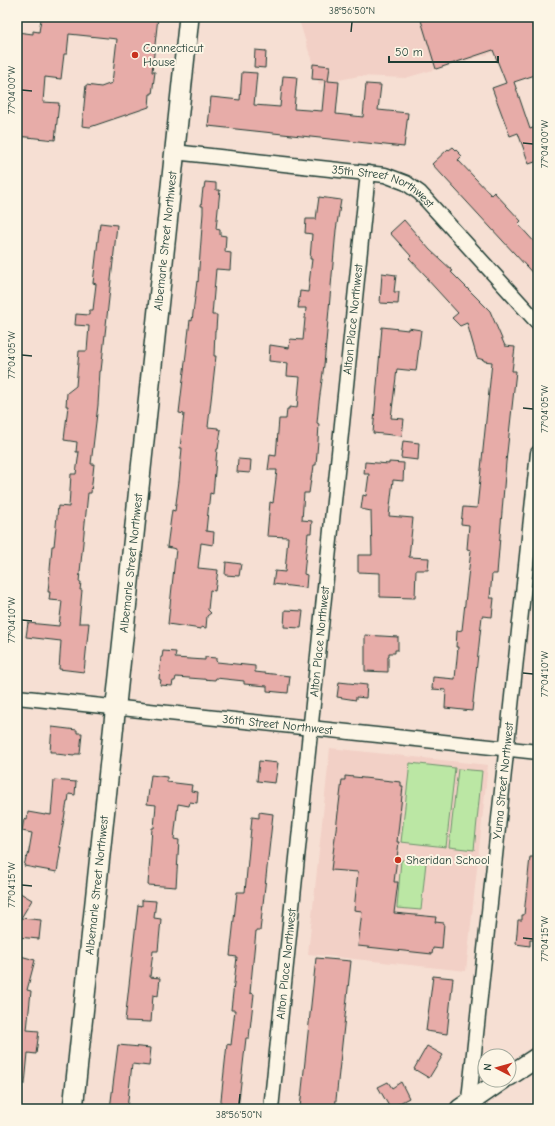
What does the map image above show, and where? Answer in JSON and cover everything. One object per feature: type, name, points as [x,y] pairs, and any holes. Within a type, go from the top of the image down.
[{"type":"street","name":"Albemarle Street Northwest","points":[[73,1109],[188,17]]},
{"type":"street","name":"35th Street Northwest","points":[[174,152],[368,173],[396,178],[420,193],[538,323]]},
{"type":"street","name":"Alton Place Northwest","points":[[271,1109],[368,173]]},
{"type":"street","name":"Yuma Street Northwest","points":[[466,1107],[507,748],[538,453]]},
{"type":"street","name":"36th Street Northwest","points":[[17,697],[538,752]]},
{"type":"street","points":[[517,1071],[538,1057]]},
{"type":"street","points":[[466,1107],[491,1088]]},
{"type":"shaded area","points":[[298,17],[538,17],[538,40],[405,78],[359,76],[319,84]]},
{"type":"shaded area","name":"Sheridan School","points":[[330,748],[488,765],[466,971],[308,954]]},
{"type":"green space","points":[[410,763],[455,768],[446,847],[401,842]]},
{"type":"green space","points":[[458,769],[482,771],[474,850],[449,847]]},
{"type":"green space","points":[[401,860],[426,862],[421,910],[397,908]]},
{"type":"building","points":[[45,17],[158,17],[152,72],[155,72],[152,94],[150,94],[149,107],[90,127],[82,126],[86,85],[101,87],[112,83],[117,39],[69,34],[67,54],[64,54],[61,79],[45,77],[43,102],[59,103],[55,140],[17,136],[17,32],[33,34],[33,31],[39,32],[41,19]]},
{"type":"building","points":[[420,17],[529,17],[538,38],[538,74],[514,82],[530,129],[538,126],[538,161],[529,164],[518,133],[510,136],[492,88],[506,83],[493,50],[436,69]]},
{"type":"building","points":[[255,50],[266,51],[265,68],[254,67]]},
{"type":"building","points":[[313,64],[330,66],[328,81],[339,82],[336,114],[363,117],[366,84],[381,85],[378,110],[408,113],[404,147],[208,126],[211,97],[240,100],[242,72],[257,73],[254,105],[280,107],[283,76],[297,77],[294,109],[322,111],[325,80],[312,79]]},
{"type":"building","points":[[453,147],[462,156],[458,160],[491,195],[494,192],[521,221],[518,224],[538,246],[538,279],[432,164],[448,149],[449,150]]},
{"type":"building","points":[[205,182],[216,183],[216,190],[220,190],[216,229],[220,230],[220,235],[226,236],[225,252],[231,253],[230,270],[216,269],[212,315],[217,315],[214,356],[216,356],[208,427],[218,428],[221,430],[217,449],[213,494],[210,493],[206,531],[214,532],[213,545],[201,543],[198,568],[218,570],[215,591],[210,590],[208,610],[211,613],[207,616],[206,628],[201,627],[201,629],[168,624],[176,549],[167,547],[172,510],[175,511],[179,481],[182,448],[180,448],[184,414],[179,413],[190,320],[192,321],[197,281],[198,282],[203,213],[203,206],[201,206]]},
{"type":"building","points":[[319,197],[341,200],[336,230],[324,365],[317,423],[319,424],[316,465],[314,465],[313,473],[312,472],[309,493],[304,493],[302,520],[312,521],[311,533],[308,533],[304,574],[307,575],[306,588],[273,584],[275,571],[285,572],[288,537],[267,536],[270,502],[273,503],[277,470],[268,470],[270,455],[276,456],[279,419],[286,419],[287,409],[289,409],[289,407],[297,408],[300,377],[287,376],[288,363],[269,361],[270,345],[289,348],[290,339],[303,340],[306,308],[298,308],[300,291],[308,292],[312,259],[310,259],[312,234],[305,233],[306,219],[316,219]]},
{"type":"building","points":[[404,220],[430,250],[453,271],[451,272],[490,311],[505,346],[515,347],[512,371],[516,371],[506,462],[497,574],[492,574],[490,598],[494,598],[492,617],[482,616],[472,711],[445,708],[446,690],[432,689],[433,677],[455,679],[458,647],[456,647],[457,631],[462,630],[471,550],[467,549],[469,525],[461,524],[463,507],[477,508],[492,362],[477,358],[467,323],[460,326],[452,318],[458,313],[409,258],[411,256],[390,233]]},
{"type":"building","points":[[100,223],[117,225],[100,371],[98,405],[91,464],[94,464],[91,493],[88,493],[79,582],[81,582],[80,590],[82,590],[79,623],[89,623],[84,672],[59,669],[61,641],[26,637],[28,623],[59,626],[62,601],[49,600],[50,592],[48,592],[52,546],[54,546],[58,506],[69,507],[71,474],[76,474],[79,452],[76,452],[77,442],[64,440],[68,406],[66,406],[67,393],[76,386],[79,351],[87,351],[89,326],[75,325],[76,314],[89,315],[89,310],[93,310],[96,284],[93,283]]},
{"type":"building","points":[[382,273],[396,275],[394,292],[399,292],[398,304],[380,303]]},
{"type":"building","points":[[382,327],[421,330],[416,371],[397,369],[391,418],[404,419],[402,436],[373,433]]},
{"type":"building","points":[[403,441],[419,443],[418,460],[401,458]]},
{"type":"building","points":[[238,459],[251,460],[250,473],[237,472]]},
{"type":"building","points":[[365,462],[389,464],[389,462],[404,463],[403,481],[393,480],[389,516],[413,518],[409,557],[429,558],[428,570],[416,570],[415,598],[380,597],[380,573],[358,572],[358,555],[372,555],[371,511],[361,509],[363,495],[366,496],[369,474],[364,474]]},
{"type":"building","points":[[226,562],[241,564],[239,576],[225,575]]},
{"type":"building","points":[[285,610],[303,611],[301,628],[284,627]]},
{"type":"building","points":[[365,635],[398,637],[398,650],[395,650],[395,653],[389,653],[388,672],[365,671]]},
{"type":"building","points":[[163,651],[176,652],[175,658],[205,660],[205,657],[216,658],[217,662],[255,666],[255,672],[290,676],[288,693],[267,691],[267,686],[244,684],[244,681],[216,678],[215,680],[176,677],[172,686],[160,685],[161,680],[159,679]]},
{"type":"building","points":[[339,682],[367,685],[366,698],[356,697],[356,700],[337,697]]},
{"type":"building","points":[[52,727],[77,730],[77,733],[82,733],[80,754],[75,754],[74,756],[50,752]]},
{"type":"building","points":[[259,761],[278,763],[275,783],[257,781]]},
{"type":"building","points":[[151,775],[167,777],[167,782],[192,785],[191,791],[198,792],[197,803],[190,802],[189,806],[178,804],[174,839],[179,840],[176,887],[148,885],[152,828],[154,828],[156,805],[147,804]]},
{"type":"building","points":[[345,776],[401,782],[401,786],[403,786],[397,842],[399,842],[394,882],[398,882],[394,913],[436,917],[435,922],[444,923],[442,949],[433,948],[432,954],[358,946],[362,911],[354,910],[358,872],[331,870],[342,780],[345,780]]},
{"type":"building","points":[[54,780],[76,782],[75,795],[69,794],[67,802],[59,847],[61,847],[57,872],[24,866],[28,856],[32,833],[22,831],[24,819],[27,820],[28,812],[51,815]]},
{"type":"building","points":[[259,812],[273,814],[260,931],[256,931],[250,993],[254,994],[249,1038],[246,1038],[238,1109],[220,1109],[227,1044],[231,1045],[235,1010],[231,1010],[237,957],[230,956],[237,892],[245,892],[252,817],[259,818]]},
{"type":"building","points":[[530,857],[538,857],[538,903],[535,940],[530,940],[530,946],[516,944],[518,920],[522,920],[522,915],[524,915]]},
{"type":"building","points":[[17,891],[32,900],[21,918],[41,920],[39,939],[17,937]]},
{"type":"building","points":[[142,900],[156,901],[154,918],[161,919],[158,951],[153,951],[150,977],[160,978],[158,996],[153,995],[151,1022],[125,1021],[138,905],[142,906]]},
{"type":"building","points":[[17,955],[35,960],[27,990],[31,991],[27,1030],[39,1031],[36,1054],[28,1053],[25,1084],[17,1083]]},
{"type":"building","points":[[316,958],[351,961],[335,1109],[300,1108]]},
{"type":"building","points":[[433,976],[453,978],[447,1034],[426,1031]]},
{"type":"building","points":[[118,1045],[151,1048],[149,1066],[132,1064],[127,1109],[110,1109]]},
{"type":"building","points":[[427,1046],[443,1055],[429,1078],[414,1069]]},
{"type":"building","points":[[388,1082],[392,1088],[401,1082],[409,1098],[390,1108],[378,1087]]},
{"type":"place","name":"Connecticut House","points":[[135,55]]},
{"type":"place","name":"Sheridan School","points":[[398,860]]}]
